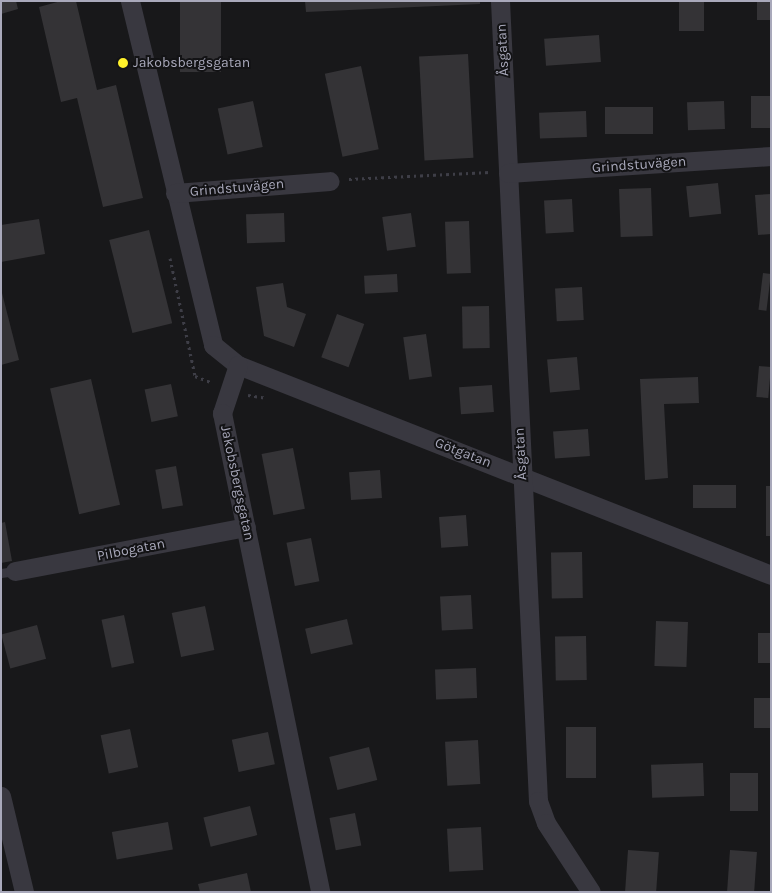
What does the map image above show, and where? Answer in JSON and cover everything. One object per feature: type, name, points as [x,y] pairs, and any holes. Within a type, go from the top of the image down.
[{"type":"street","points":[[130,1],[213,345],[238,365]]},
{"type":"street","name":"Åsgatan","points":[[500,1],[538,801],[546,823],[592,892]]},
{"type":"street","name":"Grindstuvägen","points":[[508,173],[771,156]]},
{"type":"street","name":"Grindstuvägen","points":[[175,193],[330,181]]},
{"type":"street","name":"Götgatan","points":[[238,365],[523,475],[771,575]]},
{"type":"street","name":"Jakobsbergsgatan","points":[[238,365],[222,413],[320,892]]},
{"type":"street","name":"Pilbogatan","points":[[8,572],[246,527]]},
{"type":"street","points":[[1,796],[24,892]]},
{"type":"path","points":[[330,181],[508,173]]},
{"type":"building","points":[[1,1],[16,1],[18,9],[1,14]]},
{"type":"building","points":[[61,1],[76,1],[97,90],[116,85],[143,198],[103,207],[77,98],[61,102],[39,7]]},
{"type":"building","points":[[180,1],[221,1],[221,72],[180,72]]},
{"type":"building","points":[[305,1],[480,1],[480,4],[306,12]]},
{"type":"building","points":[[679,1],[704,1],[704,31],[679,31]]},
{"type":"building","points":[[757,1],[771,1],[771,20],[757,20]]},
{"type":"building","points":[[599,35],[601,62],[546,66],[544,39]]},
{"type":"building","points":[[468,54],[473,158],[425,160],[419,57]]},
{"type":"building","points":[[361,66],[379,149],[342,157],[325,74]]},
{"type":"building","points":[[751,96],[771,96],[771,128],[751,128]]},
{"type":"building","points":[[253,101],[263,147],[228,154],[218,108]]},
{"type":"building","points":[[724,101],[725,129],[688,130],[687,102]]},
{"type":"building","points":[[605,107],[653,107],[653,134],[605,134]]},
{"type":"building","points":[[586,111],[587,137],[540,139],[539,113]]},
{"type":"building","points":[[718,183],[721,214],[689,217],[686,186]]},
{"type":"building","points":[[651,188],[653,236],[621,237],[619,189]]},
{"type":"building","points":[[771,194],[771,234],[758,235],[755,195]]},
{"type":"building","points":[[572,199],[574,232],[546,233],[544,200]]},
{"type":"building","points":[[284,213],[285,242],[247,243],[246,214]]},
{"type":"building","points":[[411,213],[416,247],[387,251],[382,217]]},
{"type":"building","points":[[39,219],[45,254],[1,262],[1,225]]},
{"type":"building","points":[[469,221],[471,273],[447,274],[445,222]]},
{"type":"building","points":[[149,230],[172,323],[132,333],[109,240]]},
{"type":"building","points":[[763,273],[771,274],[766,311],[758,310]]},
{"type":"building","points":[[397,274],[398,292],[365,294],[364,276]]},
{"type":"building","points":[[283,283],[287,307],[306,314],[294,347],[264,336],[256,287]]},
{"type":"building","points":[[582,287],[584,320],[557,321],[555,288]]},
{"type":"building","points":[[1,289],[19,360],[1,365]]},
{"type":"building","points":[[462,306],[489,306],[490,348],[463,348]]},
{"type":"building","points":[[337,314],[364,324],[349,367],[321,357]]},
{"type":"building","points":[[426,334],[432,377],[409,380],[403,337]]},
{"type":"building","points":[[577,357],[580,390],[550,392],[547,360]]},
{"type":"building","points":[[759,366],[771,367],[768,398],[756,397]]},
{"type":"building","points":[[698,377],[699,403],[664,404],[668,478],[645,480],[640,379]]},
{"type":"building","points":[[91,379],[120,505],[79,514],[50,388]]},
{"type":"building","points":[[171,384],[178,416],[151,422],[145,390]]},
{"type":"building","points":[[492,385],[494,412],[461,414],[459,387]]},
{"type":"building","points":[[588,429],[590,456],[555,458],[553,431]]},
{"type":"building","points":[[293,448],[305,509],[273,515],[262,454]]},
{"type":"building","points":[[176,466],[183,505],[162,509],[155,470]]},
{"type":"building","points":[[380,470],[382,498],[351,500],[349,472]]},
{"type":"building","points":[[693,485],[736,485],[736,508],[693,508]]},
{"type":"building","points":[[766,486],[771,486],[771,536],[766,536]]},
{"type":"building","points":[[466,515],[468,546],[441,548],[439,517]]},
{"type":"building","points":[[5,522],[12,561],[1,563],[1,523]]},
{"type":"building","points":[[311,538],[319,581],[295,586],[286,543]]},
{"type":"building","points":[[582,552],[583,598],[552,599],[551,553]]},
{"type":"building","points":[[471,595],[473,629],[442,631],[440,597]]},
{"type":"building","points":[[205,606],[214,650],[181,657],[172,613]]},
{"type":"building","points":[[124,615],[134,663],[112,668],[102,620]]},
{"type":"building","points":[[347,619],[353,644],[311,654],[305,629]]},
{"type":"building","points":[[656,621],[688,622],[686,667],[654,666]]},
{"type":"building","points":[[37,625],[46,659],[10,668],[1,635]]},
{"type":"building","points":[[758,633],[771,633],[771,663],[758,663]]},
{"type":"building","points":[[586,636],[587,680],[556,681],[555,637]]},
{"type":"building","points":[[476,668],[477,698],[436,699],[435,669]]},
{"type":"building","points":[[754,698],[771,698],[771,728],[754,728]]},
{"type":"building","points":[[566,727],[596,727],[596,778],[566,778]]},
{"type":"building","points":[[130,729],[138,767],[109,773],[101,735]]},
{"type":"building","points":[[268,732],[275,764],[239,772],[232,740]]},
{"type":"building","points":[[478,740],[480,784],[447,786],[445,742]]},
{"type":"building","points":[[369,747],[377,780],[337,790],[329,757]]},
{"type":"building","points":[[703,763],[704,796],[652,798],[651,765]]},
{"type":"building","points":[[730,773],[758,773],[758,811],[730,811]]},
{"type":"building","points":[[250,806],[257,835],[211,847],[203,818]]},
{"type":"building","points":[[355,813],[361,845],[336,850],[329,818]]},
{"type":"building","points":[[168,822],[173,850],[117,859],[112,832]]},
{"type":"building","points":[[481,827],[483,870],[449,872],[447,829]]},
{"type":"building","points":[[628,850],[659,852],[656,892],[625,892]]},
{"type":"building","points":[[730,850],[757,852],[754,892],[727,892]]},
{"type":"building","points":[[247,873],[251,892],[200,892],[198,884]]},
{"type":"place","name":"Jakobsbergsgatan","points":[[123,63]]}]
